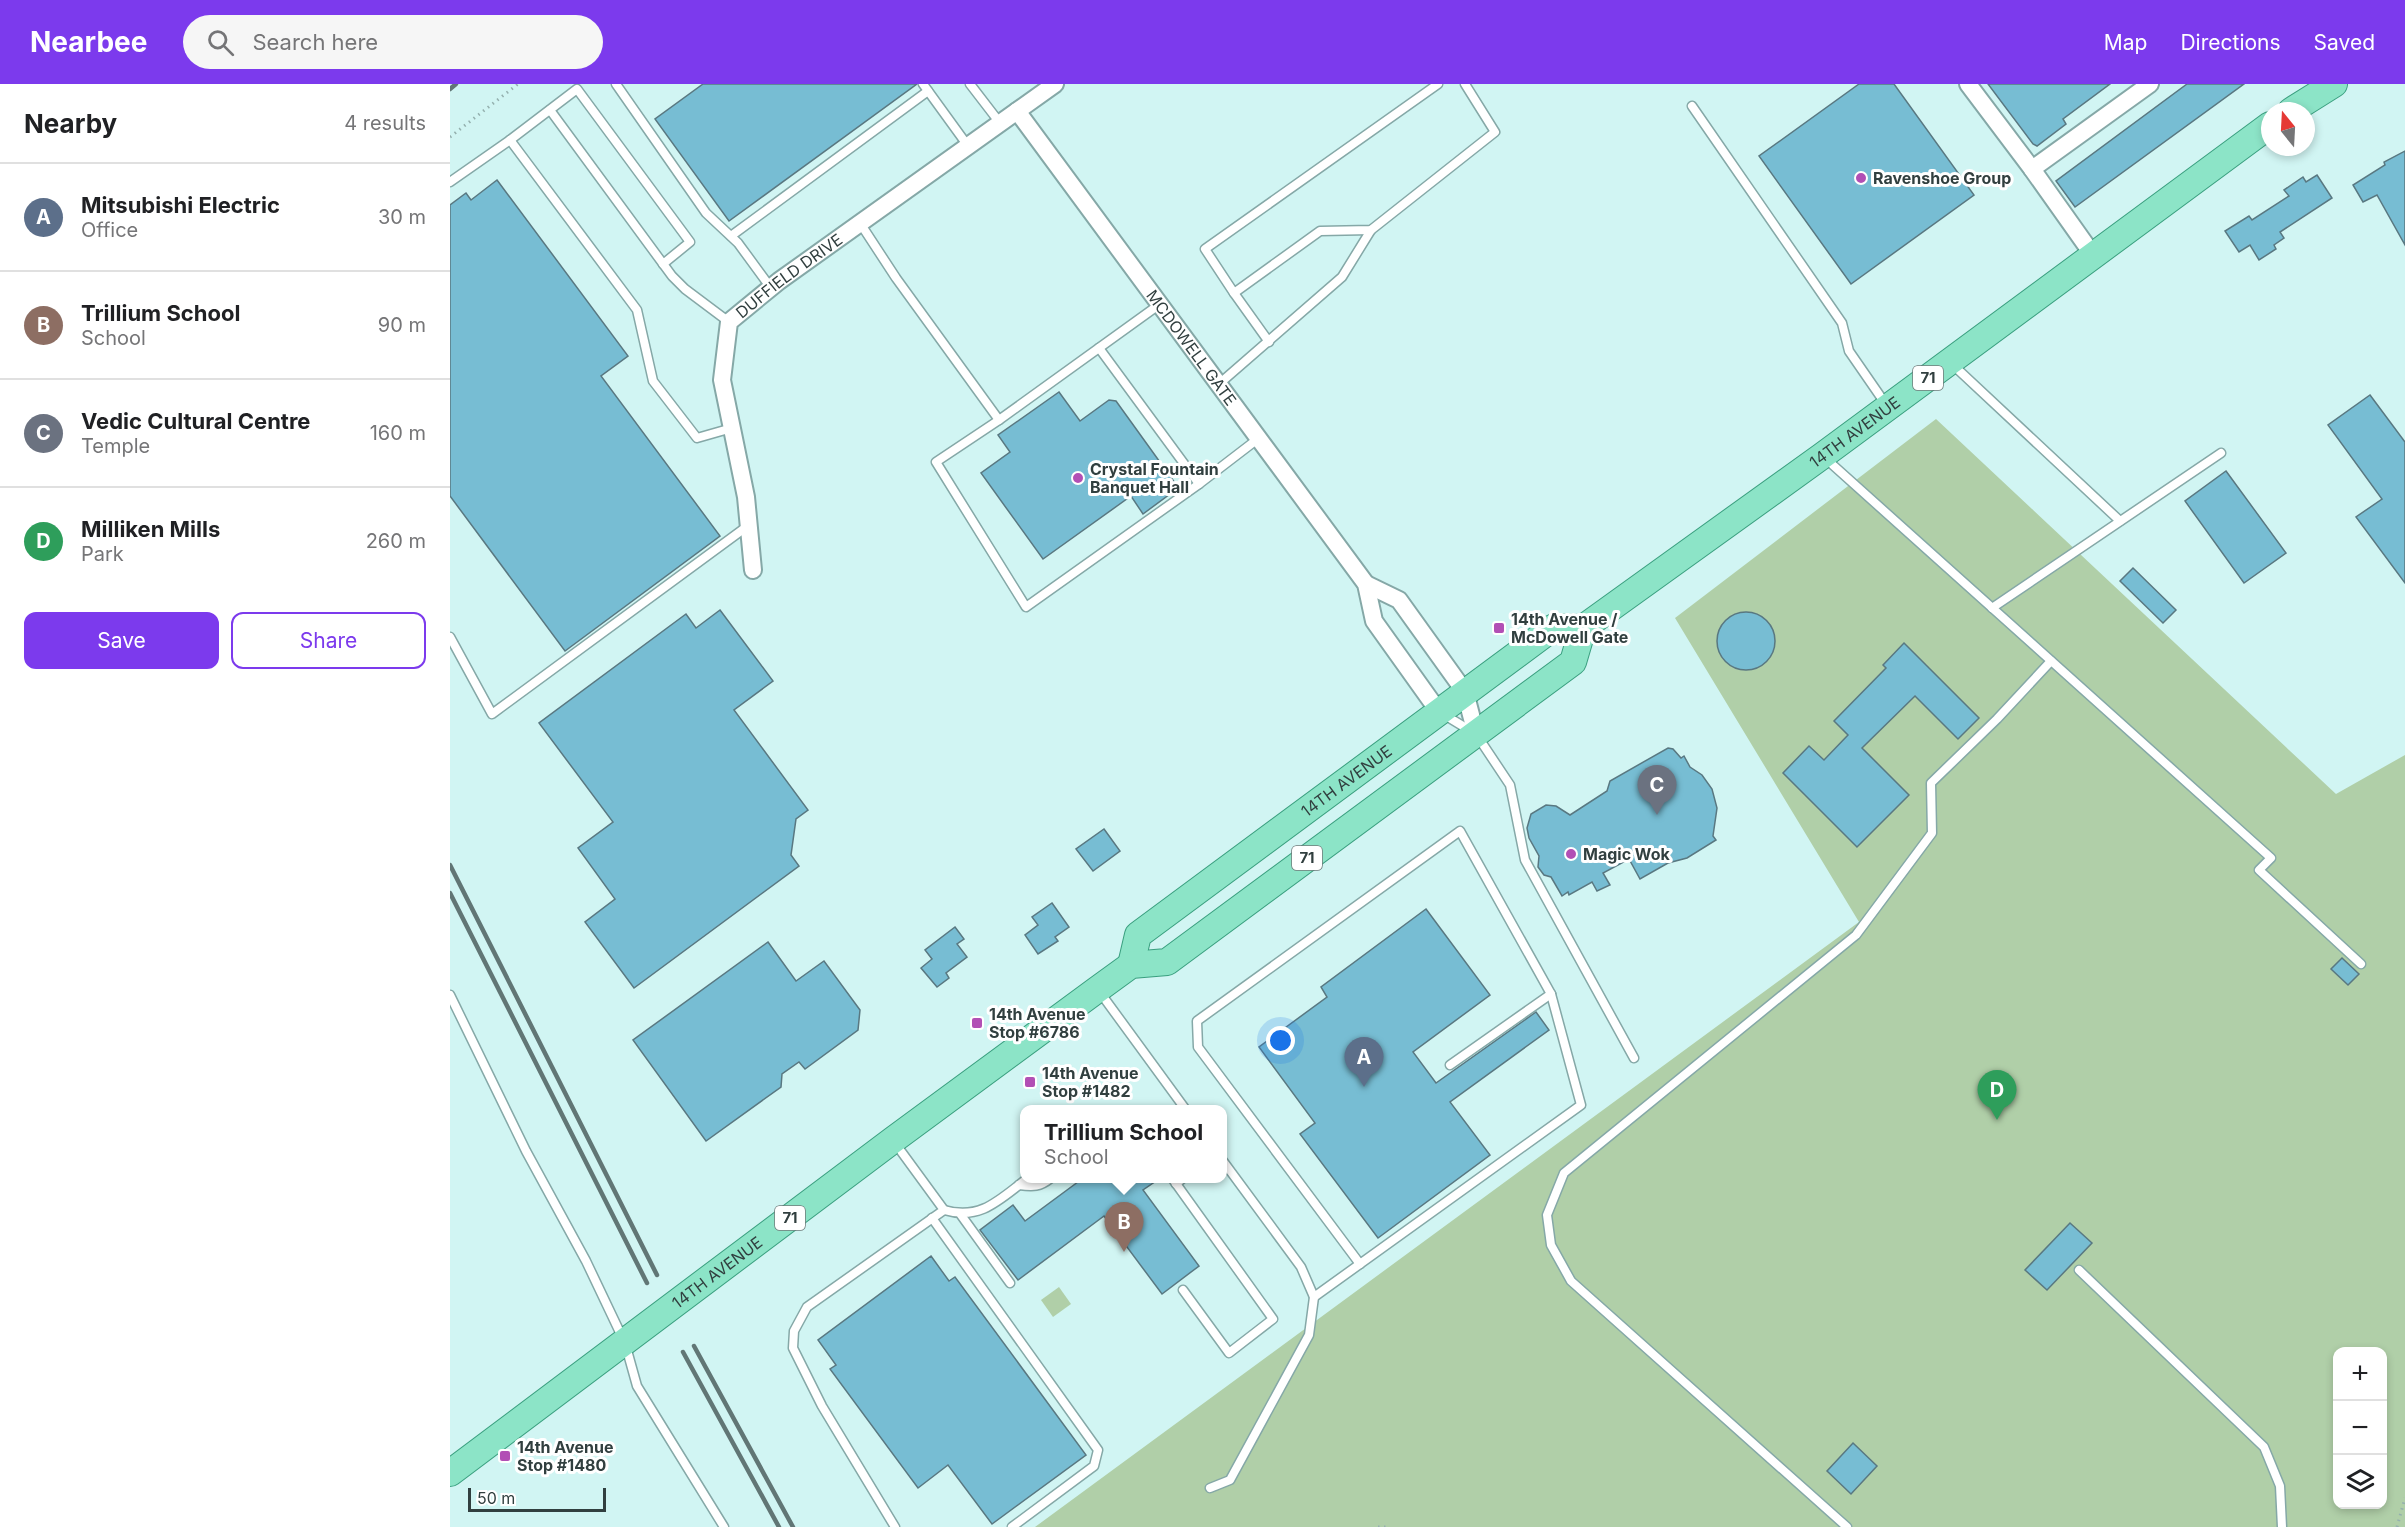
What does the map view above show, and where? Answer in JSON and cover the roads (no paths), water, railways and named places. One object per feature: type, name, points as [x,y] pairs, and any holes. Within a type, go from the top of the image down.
[{"type":"main road","points":[[2305,102],[2334,84]]},
{"type":"main road","name":"14TH AVENUE","points":[[450,1473],[893,1140],[1131,965],[1138,935],[1465,692],[1554,627],[1583,628],[1822,456],[2261,133]]},
{"type":"main road","name":"71","points":[[1131,965],[1167,962],[1573,662],[1583,628]]},
{"type":"street","name":"DUFFIELD DRIVE","points":[[753,570],[749,525],[722,380],[729,322],[771,288],[860,223],[1055,84]]},
{"type":"street","points":[[1968,84],[2093,255]]},
{"type":"street","points":[[2032,169],[2140,87]]},
{"type":"street","name":"MCDOWELL GATE","points":[[1017,111],[1366,584],[1374,621],[1439,712]]},
{"type":"street","name":"MCDOWELL GATE","points":[[1366,584],[1399,600],[1465,692],[1476,734]]},
{"type":"lane","points":[[616,84],[706,213],[731,236],[771,288]]},
{"type":"lane","points":[[970,84],[1000,123]]},
{"type":"lane","points":[[1269,342],[1205,249],[1438,84]]},
{"type":"lane","points":[[1219,384],[1342,277],[1371,230],[1495,132],[1465,84]]},
{"type":"lane","points":[[731,236],[925,87],[968,146]]},
{"type":"lane","points":[[450,183],[577,90],[690,242],[663,264]]},
{"type":"lane","points":[[1692,106],[1842,322],[1849,351],[1888,407]]},
{"type":"lane","points":[[550,110],[663,264],[685,289],[729,322]]},
{"type":"lane","points":[[510,140],[638,310],[653,381],[675,410],[697,438],[732,428]]},
{"type":"lane","points":[[860,223],[896,278],[999,420]]},
{"type":"lane","points":[[1234,293],[1320,231],[1371,230]]},
{"type":"lane","points":[[1160,304],[999,420],[936,462],[1026,607],[1199,484],[1259,438]]},
{"type":"lane","points":[[1099,348],[1199,484]]},
{"type":"lane","points":[[1949,362],[2120,521]]},
{"type":"lane","points":[[1992,608],[2221,453]]},
{"type":"lane","points":[[1822,456],[2271,858],[2259,870],[2361,964]]},
{"type":"lane","points":[[450,637],[492,714],[749,525]]},
{"type":"lane","points":[[1847,1527],[1571,1281],[1551,1245],[1547,1215],[1564,1173],[1856,935],[1932,833],[1931,783],[1997,719],[2051,661]]},
{"type":"lane","points":[[1439,712],[1476,734],[1510,785],[1525,860],[1634,1058]]},
{"type":"lane","points":[[1314,1297],[1360,1264],[1581,1105],[1551,994],[1460,831],[1197,1022],[1198,1047],[1360,1264]]},
{"type":"lane","points":[[1098,989],[1182,1105]]},
{"type":"lane","points":[[1450,1065],[1551,994]]},
{"type":"lane","points":[[450,995],[526,1151],[586,1260],[625,1342],[637,1386],[724,1527]]},
{"type":"lane","points":[[893,1140],[944,1210],[961,1215],[986,1209],[1022,1183]]},
{"type":"lane","points":[[1210,1488],[1230,1480],[1310,1335],[1314,1297],[1301,1267],[1227,1166]]},
{"type":"lane","points":[[1019,1185],[1033,1187],[1046,1183]]},
{"type":"lane","points":[[1179,1183],[1274,1319],[1229,1353],[1183,1290]]},
{"type":"lane","points":[[895,1527],[822,1406],[793,1348],[794,1331],[807,1307],[944,1210]]},
{"type":"lane","points":[[961,1215],[1010,1283]]},
{"type":"lane","points":[[932,1218],[1098,1450],[1094,1466],[1012,1527]]},
{"type":"lane","points":[[2079,1270],[2264,1447],[2280,1486],[2282,1527]]},
{"type":"railway","points":[[450,89],[456,84]]},
{"type":"railway","points":[[450,865],[657,1275]]},
{"type":"railway","points":[[450,893],[647,1283]]},
{"type":"railway","points":[[694,1346],[793,1527]]},
{"type":"railway","points":[[683,1352],[779,1527]]},
{"type":"place","name":"Ravenshoe Group","points":[[1861,178]]},
{"type":"place","name":"Crystal Fountain Banquet Hall","points":[[1078,478]]},
{"type":"place","name":"14th Avenue / McDowell Gate","points":[[1499,628]]},
{"type":"place","name":"Vedic Cultural Centre","points":[[1657,815]]},
{"type":"place","name":"Magic Wok","points":[[1571,854]]},
{"type":"place","name":"14th Avenue Stop #6786","points":[[977,1023]]},
{"type":"place","name":"14th Avenue Stop #1482","points":[[1030,1082]]},
{"type":"place","name":"Mitsubishi Electric","points":[[1364,1087]]},
{"type":"place","name":"Milliken Mills","points":[[1997,1120]]},
{"type":"place","name":"Trillium School","points":[[1124,1252]]},
{"type":"place","name":"14th Avenue Stop #1480","points":[[505,1456]]}]
